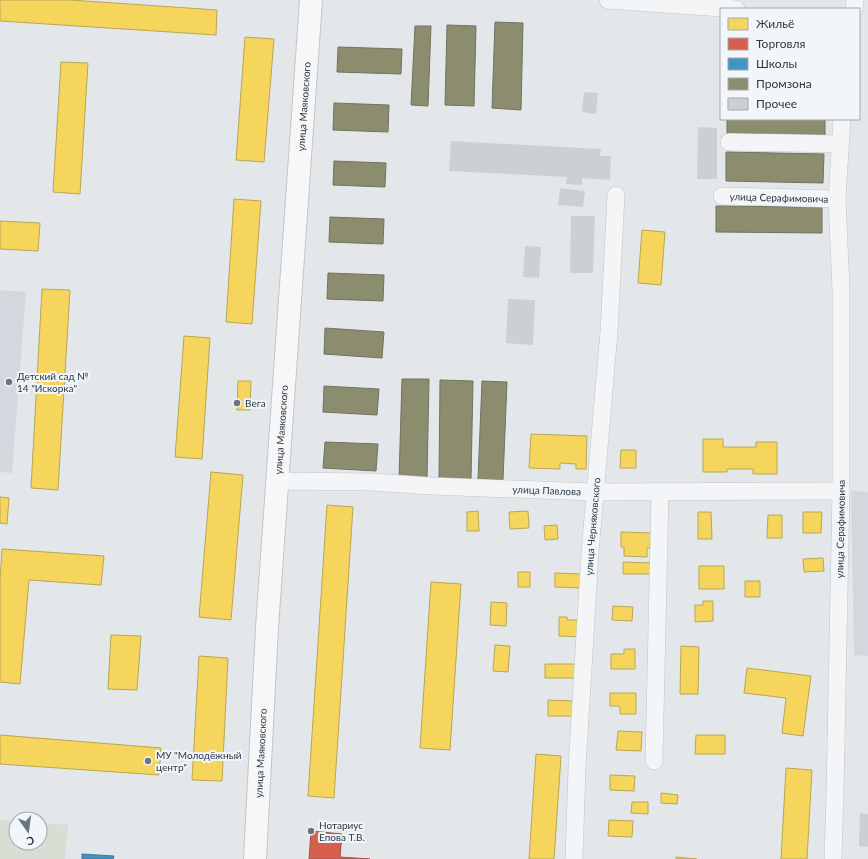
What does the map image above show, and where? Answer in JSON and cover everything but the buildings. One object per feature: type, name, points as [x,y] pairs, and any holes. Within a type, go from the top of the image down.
[{"type":"street","name":"улица Маяковского","points":[[255,859],[267,628],[311,0]]},
{"type":"street","points":[[608,0],[720,8]]},
{"type":"street","name":"улица Серафимовича","points":[[833,859],[836,792],[840,491],[841,289],[837,199],[842,120]]},
{"type":"street","points":[[729,142],[840,144]]},
{"type":"street","name":"улица Черняховского","points":[[574,859],[577,768],[595,492],[609,332],[616,195]]},
{"type":"street","name":"улица Серафимовича","points":[[722,196],[837,199]]},
{"type":"street","name":"улица Павлова","points":[[278,481],[372,482],[431,486],[595,492],[840,491]]},
{"type":"street","points":[[654,762],[660,492]]},
{"type":"shaded area","name":"Детский сад № 14 \"Искорка\"","points":[[0,290],[26,292],[12,473],[0,472]]},
{"type":"shaded area","points":[[851,491],[868,492],[868,656],[854,655]]},
{"type":"shaded area","points":[[0,820],[8,820],[8,851],[48,851],[48,824],[68,825],[65,859],[0,859]]},
{"type":"place","name":"Детский сад № 14 \"Искорка\"","points":[[9,382]]},
{"type":"place","name":"Вега","points":[[237,403]]},
{"type":"place","name":"МУ \"Молодёжный центр\"","points":[[148,761]]},
{"type":"place","name":"Нотариус Епова Т.В.","points":[[311,831]]}]
